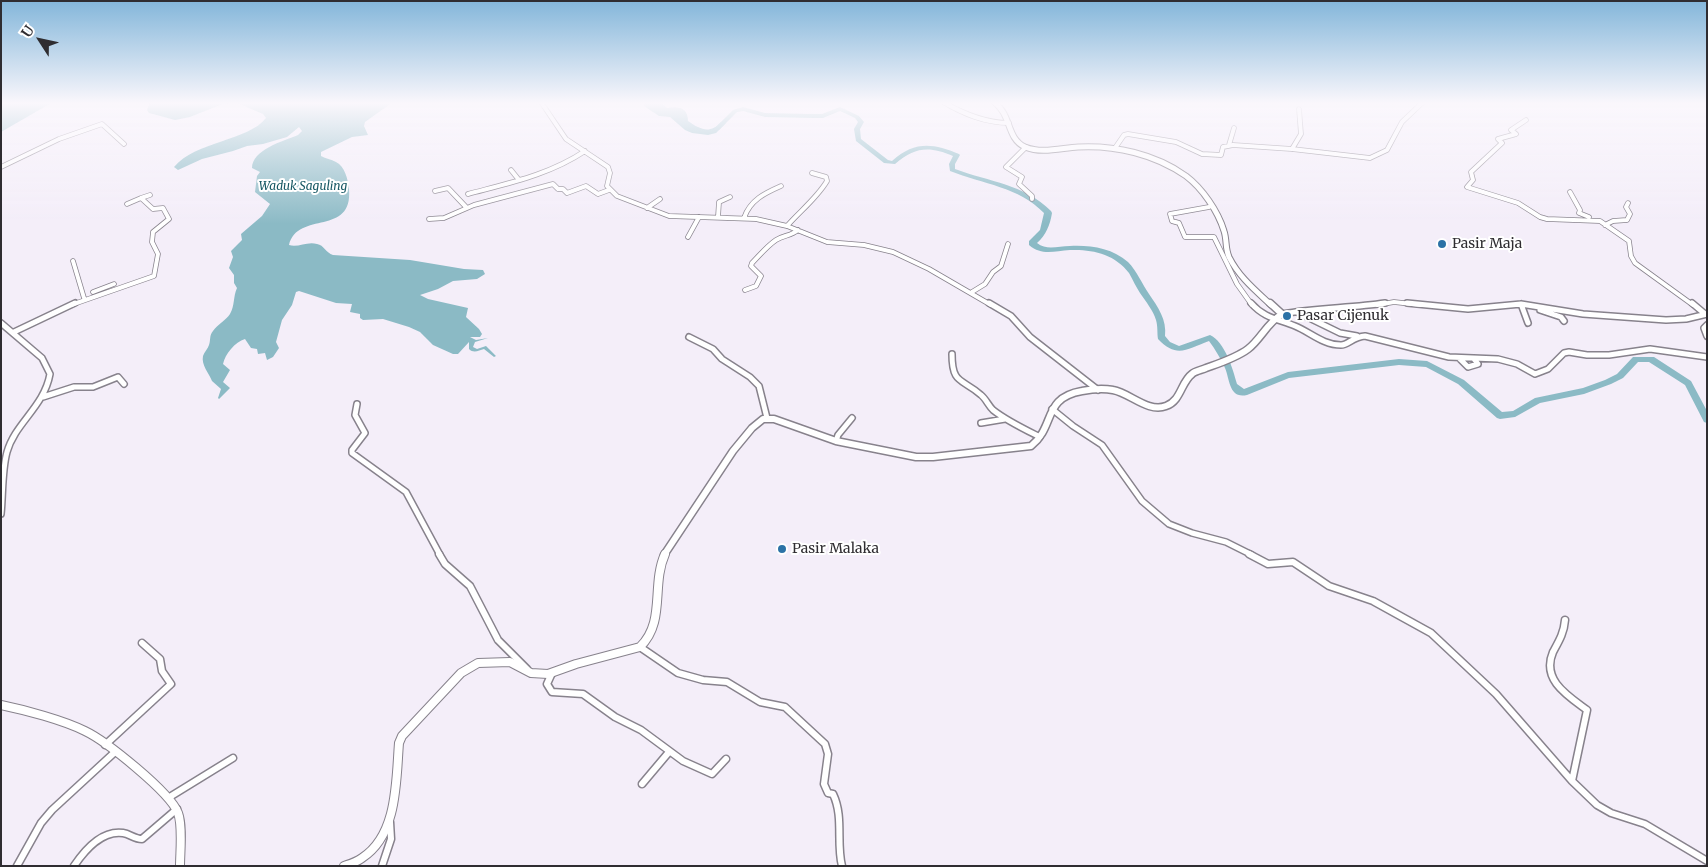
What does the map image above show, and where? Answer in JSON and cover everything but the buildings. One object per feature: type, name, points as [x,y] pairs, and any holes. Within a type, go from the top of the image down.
[{"type":"main road","points":[[344,866],[364,858],[377,845],[390,822],[399,743],[406,730],[461,673],[478,663],[502,661],[531,673],[548,674],[576,664],[640,647],[652,636],[655,626],[656,582],[663,558],[740,444],[759,422],[767,418],[836,441],[899,455],[933,457],[1026,447],[1036,443],[1058,400],[1076,391],[1119,391],[1148,406],[1166,407],[1173,403],[1191,374],[1226,360],[1254,344],[1273,320],[1282,314],[1252,289],[1237,270],[1226,250],[1224,230],[1205,208],[1201,189],[1180,172],[1154,159],[1115,148],[1089,146],[1040,150],[1026,147],[1019,142]]},
{"type":"main road","points":[[1,705],[20,709],[85,732],[115,752],[168,798],[177,809],[180,825],[180,866]]},
{"type":"street","points":[[1,167],[52,142]]},
{"type":"street","points":[[573,142],[609,168],[607,182],[609,190],[617,196],[669,216],[744,218],[787,226],[827,242],[864,245],[893,252],[972,292],[1011,316],[1030,337],[1099,390]]},
{"type":"street","points":[[1115,148],[1119,142]]},
{"type":"street","points":[[1177,142],[1202,154],[1221,155],[1224,147],[1229,145],[1292,149],[1353,157],[1375,157],[1393,142]]},
{"type":"street","points":[[1292,149],[1296,142]]},
{"type":"street","points":[[1501,142],[1486,159],[1480,161],[1471,172],[1473,180],[1467,187],[1518,202],[1546,219],[1594,219]]},
{"type":"street","points":[[1026,147],[1006,167],[1022,177],[1020,184],[1032,196],[1032,199]]},
{"type":"street","points":[[468,194],[556,168],[586,151]]},
{"type":"street","points":[[511,170],[519,180]]},
{"type":"street","points":[[787,226],[806,204],[819,194],[827,181],[826,178],[812,173]]},
{"type":"street","points":[[429,219],[448,217],[466,207],[524,191],[540,189],[553,184],[558,189],[563,189],[567,193],[586,186],[597,194],[609,190]]},
{"type":"street","points":[[744,218],[749,205],[762,194],[782,186]]},
{"type":"street","points":[[435,191],[448,188],[466,207]]},
{"type":"street","points":[[1570,192],[1573,194],[1580,210],[1579,213],[1605,223],[1630,241],[1631,258],[1638,266],[1684,296],[1706,314]]},
{"type":"street","points":[[127,204],[150,195]]},
{"type":"street","points":[[718,217],[719,202],[730,197]]},
{"type":"street","points":[[14,332],[83,297],[114,285],[154,275],[158,254],[156,245],[152,243],[153,232],[168,218],[163,208],[153,209],[141,198]]},
{"type":"street","points":[[647,208],[660,199]]},
{"type":"street","points":[[1606,225],[1613,221],[1627,220],[1630,214],[1626,207],[1628,203]]},
{"type":"street","points":[[1205,208],[1170,214],[1172,221],[1179,223],[1186,237],[1214,238],[1224,261],[1247,296],[1259,310],[1273,320],[1292,324],[1314,337],[1338,346],[1347,344],[1358,336]]},
{"type":"street","points":[[688,238],[698,217]]},
{"type":"street","points":[[745,290],[756,286],[761,276],[751,266],[752,264],[771,245],[785,236],[791,236],[798,230]]},
{"type":"street","points":[[972,292],[992,278],[993,272],[1001,266],[1008,244]]},
{"type":"street","points":[[73,261],[83,297]]},
{"type":"street","points":[[1282,314],[1311,308],[1353,308],[1394,302],[1468,309],[1521,304],[1583,314],[1666,320],[1686,319],[1706,314]]},
{"type":"street","points":[[1521,304],[1528,323]]},
{"type":"street","points":[[1530,306],[1561,317],[1564,321]]},
{"type":"street","points":[[1296,312],[1340,333],[1365,336],[1458,358],[1500,360],[1517,364],[1536,374],[1548,369],[1564,353],[1569,352],[1587,355],[1609,355],[1650,349],[1707,357]]},
{"type":"street","points":[[1,323],[14,332],[42,358],[48,368],[49,382],[43,397],[7,450],[1,514]]},
{"type":"street","points":[[1707,325],[1704,328],[1707,336]]},
{"type":"street","points":[[689,337],[713,349],[722,359],[750,377],[759,386],[767,418]]},
{"type":"street","points":[[952,354],[952,367],[958,380],[981,395],[991,408],[1005,419],[1040,437]]},
{"type":"street","points":[[1458,358],[1468,367],[1478,364],[1472,358]]},
{"type":"street","points":[[43,397],[74,387],[93,387],[118,377],[124,384]]},
{"type":"street","points":[[357,404],[355,415],[365,426],[366,433],[364,438],[352,450],[352,454],[406,492],[427,534],[445,564],[470,586],[498,640],[531,673]]},
{"type":"street","points":[[1052,409],[1072,426],[1102,445],[1142,501],[1169,524],[1192,533],[1226,542],[1268,564],[1293,562],[1329,586],[1373,601],[1431,633],[1496,694],[1572,781],[1605,810],[1639,821],[1707,861]]},
{"type":"street","points":[[836,441],[838,435],[852,418]]},
{"type":"street","points":[[981,424],[1005,419]]},
{"type":"street","points":[[1565,620],[1564,633],[1549,663],[1550,669],[1559,689],[1587,710],[1572,781]]},
{"type":"street","points":[[106,745],[167,691],[171,684],[162,672],[160,660],[142,643]]},
{"type":"street","points":[[640,647],[678,673],[702,680],[727,682],[760,702],[785,707],[822,740],[828,754],[824,773],[825,788],[828,794],[833,794],[840,816],[837,853],[842,866]]},
{"type":"street","points":[[552,673],[547,684],[552,692],[583,694],[615,716],[641,730],[669,752],[687,763],[712,774],[726,759]]},
{"type":"street","points":[[17,866],[41,823],[52,810],[115,752]]},
{"type":"street","points":[[642,784],[669,752]]},
{"type":"street","points":[[168,798],[233,758]]},
{"type":"street","points":[[74,866],[86,850],[99,841],[121,832],[137,840],[142,839],[177,809]]},
{"type":"street","points":[[382,866],[392,840],[390,822]]},
{"type":"water","name":"Waduk Saguling","points":[[219,142],[268,142],[247,146],[202,159],[178,170],[174,167],[184,158]]},
{"type":"water","name":"Waduk Saguling","points":[[341,142],[321,152],[321,156],[339,164],[344,170],[349,189],[348,204],[343,213],[334,219],[303,228],[294,235],[289,245],[296,246],[313,243],[321,246],[333,255],[410,260],[464,269],[483,270],[485,274],[477,279],[453,281],[438,289],[420,295],[428,299],[468,308],[466,317],[482,334],[480,337],[470,337],[476,340],[488,338],[475,342],[473,347],[477,349],[486,346],[496,356],[494,357],[484,349],[473,351],[469,349],[469,342],[458,354],[453,354],[433,345],[420,332],[409,327],[383,319],[363,320],[360,318],[360,314],[350,312],[352,304],[336,303],[299,291],[296,292],[292,305],[282,320],[276,342],[279,348],[273,357],[267,360],[265,353],[258,354],[257,349],[251,348],[245,339],[228,352],[223,364],[230,370],[223,382],[230,388],[219,399],[221,389],[212,381],[204,366],[203,356],[210,343],[212,333],[230,314],[233,307],[237,288],[234,283],[234,275],[229,268],[233,257],[231,251],[242,240],[241,234],[262,216],[270,204],[255,192],[257,176],[260,172],[252,168],[253,162],[263,151],[277,143]]},
{"type":"waterway","points":[[861,142],[886,162],[893,163],[900,156],[923,147],[948,151],[957,155],[952,164],[952,170],[1016,190],[1039,203],[1048,213],[1047,222],[1044,230],[1032,243],[1046,250],[1093,249],[1113,255],[1119,259],[1131,271],[1155,310],[1160,320],[1161,337],[1167,344],[1179,349],[1210,338],[1227,364],[1233,385],[1244,393],[1288,375],[1399,362],[1427,364],[1461,382],[1500,416],[1515,414],[1538,400],[1584,391],[1608,382],[1620,376],[1636,359],[1651,359],[1688,383],[1707,420]]},
{"type":"place","name":"Pasir Maja","points":[[1442,244]]},
{"type":"place","name":"Pasar Cijenuk","points":[[1287,316]]},
{"type":"place","name":"Pasir Malaka","points":[[782,549]]}]
